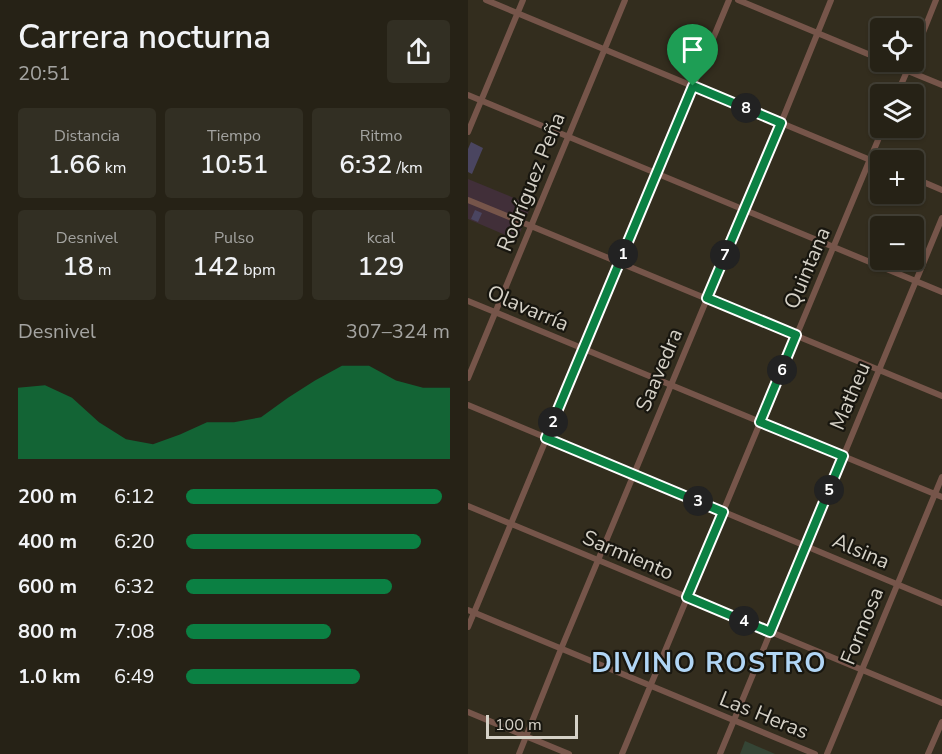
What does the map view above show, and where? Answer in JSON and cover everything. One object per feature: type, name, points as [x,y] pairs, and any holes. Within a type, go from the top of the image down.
[{"type":"street","points":[[486,0],[870,160]]},
{"type":"street","points":[[468,132],[523,0]]},
{"type":"street","name":"Rodríguez Peña","points":[[468,378],[625,0]]},
{"type":"street","points":[[468,627],[471,612],[511,524],[729,0]]},
{"type":"street","points":[[738,0],[870,55]]},
{"type":"street","name":"Saavedra","points":[[519,754],[831,0]]},
{"type":"street","points":[[924,30],[936,0]]},
{"type":"street","points":[[912,72],[942,85]]},
{"type":"street","points":[[468,95],[942,292]]},
{"type":"street","name":"Quintana","points":[[622,754],[870,160]]},
{"type":"street","points":[[924,182],[942,190]]},
{"type":"street","points":[[468,200],[942,396]]},
{"type":"street","name":"Matheu","points":[[720,754],[942,218]]},
{"type":"street","name":"Olavarría","points":[[468,301],[942,498]]},
{"type":"street","name":"Alsina","points":[[468,405],[942,603]]},
{"type":"street","name":"Formosa","points":[[827,754],[942,477]]},
{"type":"street","name":"Sarmiento","points":[[468,506],[942,703]]},
{"type":"street","name":"Las Heras","points":[[471,612],[815,754]]},
{"type":"street","points":[[468,712],[569,754]]},
{"type":"street","points":[[928,754],[942,722]]},
{"type":"shaded area","points":[[468,179],[531,205],[517,240],[468,219]]},
{"type":"green space","points":[[745,741],[775,754],[740,754]]},
{"type":"building","points":[[471,142],[483,148],[472,174],[468,172],[468,149]]},
{"type":"building","points":[[475,210],[482,213],[478,222],[471,219]]},
{"type":"district","name":"DIVINO ROSTRO","points":[[709,663]]},
{"type":"route","points":[[693,86],[781,123],[707,298],[796,335],[760,422],[843,456],[770,632],[687,597],[723,512],[546,438],[693,86]]}]
